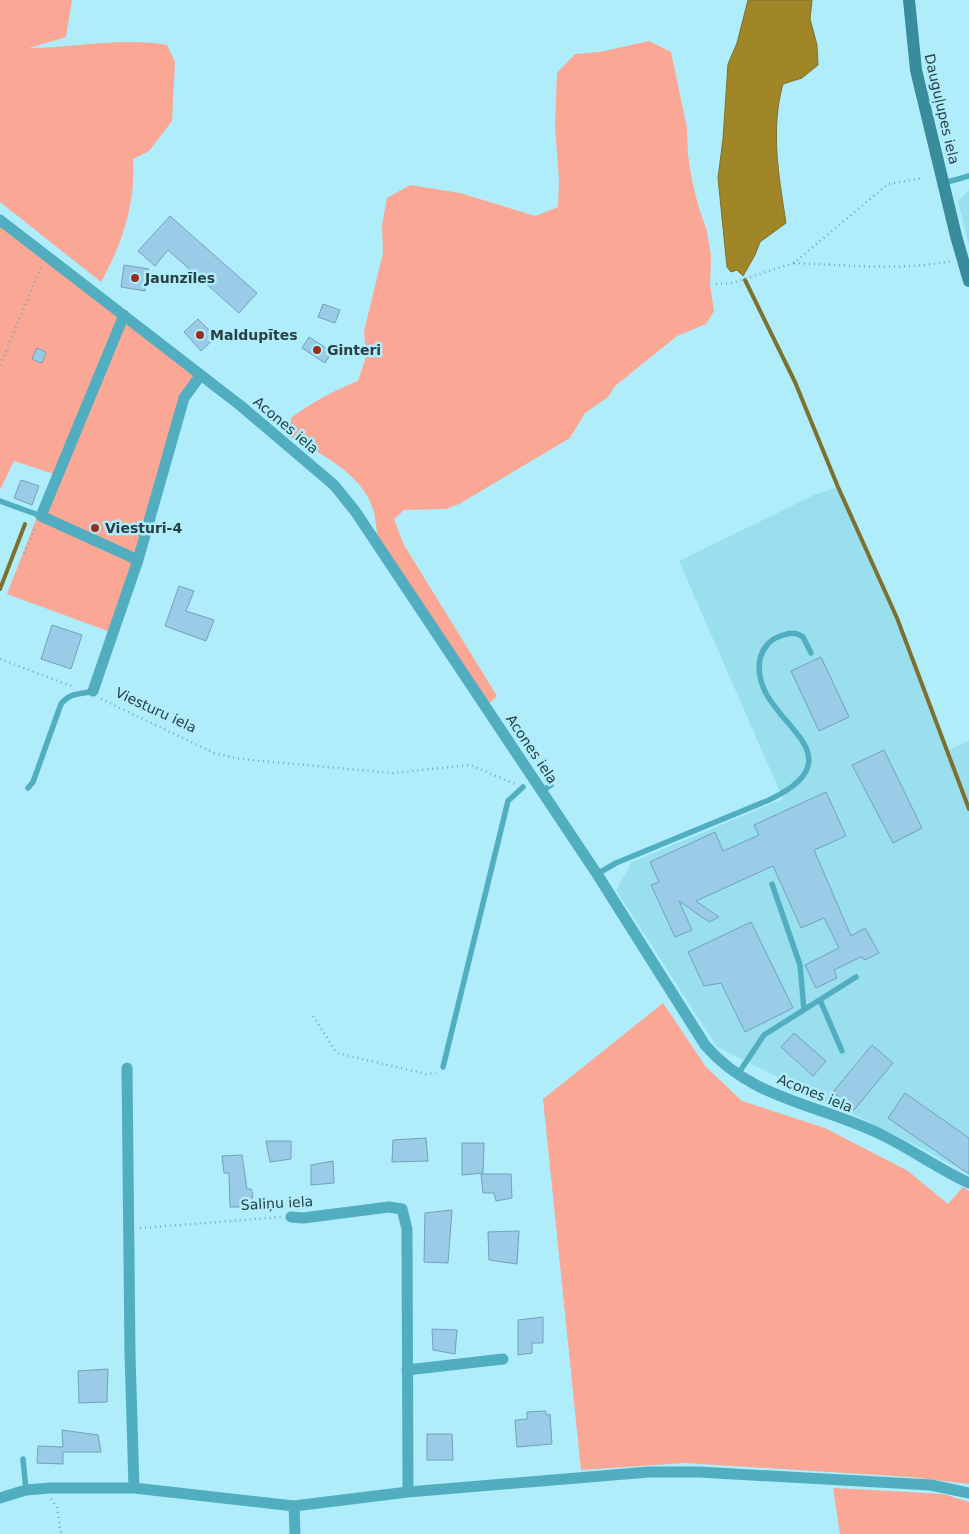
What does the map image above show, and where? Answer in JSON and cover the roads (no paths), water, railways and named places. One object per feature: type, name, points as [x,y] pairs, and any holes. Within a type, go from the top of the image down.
[{"type":"street","name":"Dauguļupes iela","points":[[909,0],[916,70],[962,259],[969,279]]},
{"type":"street","name":"Acones iela","points":[[0,220],[241,406],[334,485],[355,511],[546,788],[597,874],[705,1045],[714,1056],[738,1074],[781,1098],[885,1136],[969,1183]]},
{"type":"street","points":[[124,315],[41,516],[138,560]]},
{"type":"street","points":[[89,692],[138,560],[184,398],[200,376]]},
{"type":"street","points":[[127,1068],[130,1354],[134,1488]]},
{"type":"street","name":"Saliņu iela","points":[[290,1217],[303,1218],[389,1207],[402,1209],[407,1229],[408,1492]]},
{"type":"street","points":[[407,1370],[503,1359]]},
{"type":"street","points":[[0,1498],[26,1490],[50,1488],[134,1488],[294,1506],[408,1492],[602,1475],[699,1472],[931,1485],[969,1493]]},
{"type":"street","points":[[294,1506],[295,1534]]},
{"type":"lane","points":[[944,183],[969,176]]},
{"type":"lane","points":[[0,501],[41,516]]},
{"type":"lane","points":[[597,874],[616,863],[769,800],[784,792],[803,776],[808,766],[808,750],[802,739],[772,705],[763,687],[758,668],[763,650],[775,638],[794,632],[804,637],[811,653]]},
{"type":"lane","points":[[28,788],[33,782],[61,704],[66,697],[73,694],[89,692]]},
{"type":"lane","points":[[443,1067],[508,801],[523,787]]},
{"type":"lane","points":[[772,884],[800,965],[804,1010]]},
{"type":"lane","points":[[738,1074],[764,1035],[856,977]]},
{"type":"lane","points":[[820,1000],[842,1051]]},
{"type":"lane","points":[[23,1459],[26,1490]]},
{"type":"waterway","points":[[745,280],[795,382],[838,487],[897,618],[969,809]]},
{"type":"waterway","points":[[0,589],[25,524]]},
{"type":"place","name":"Jaunzīles","points":[[135,278]]},
{"type":"place","name":"Maldupītes","points":[[200,335]]},
{"type":"place","name":"Ginteri","points":[[317,350]]},
{"type":"place","name":"Viesturi-4","points":[[95,528]]}]
